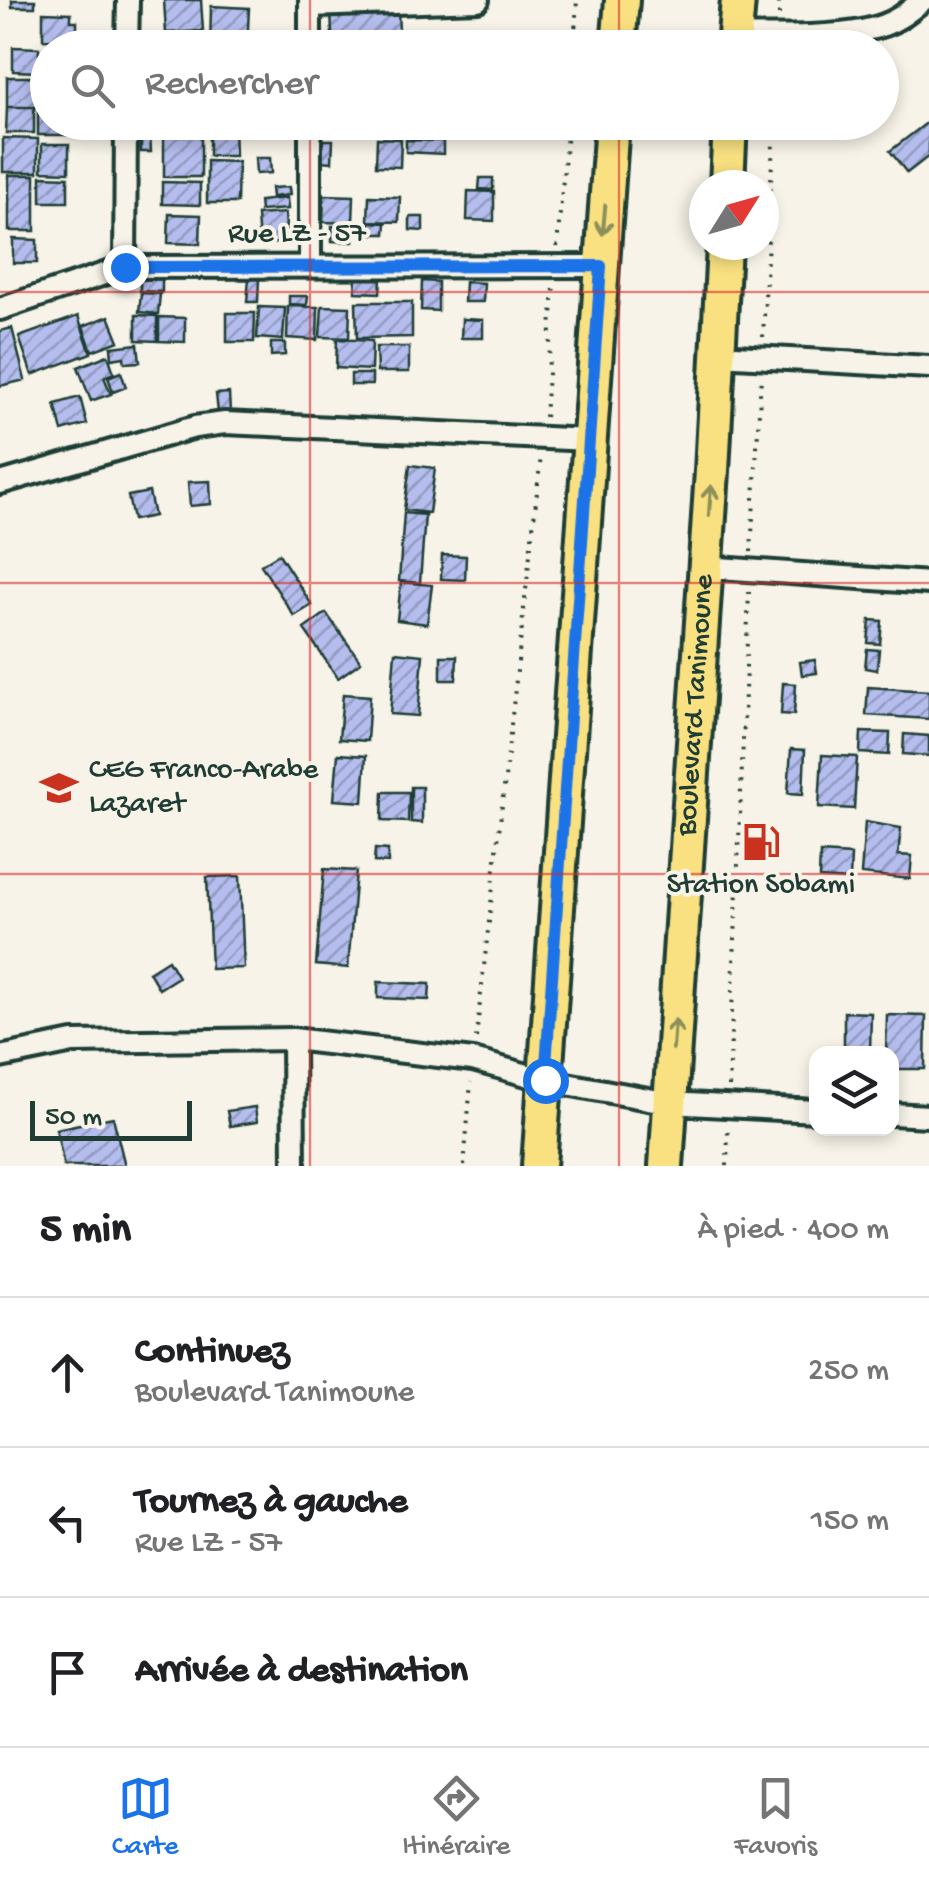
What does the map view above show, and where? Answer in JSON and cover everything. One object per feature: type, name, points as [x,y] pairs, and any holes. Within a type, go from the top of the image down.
[{"type":"main road","points":[[620,30],[622,0]]},
{"type":"main road","points":[[735,30],[738,0]]},
{"type":"main road","points":[[539,1166],[611,140]]},
{"type":"main road","points":[[728,170],[729,140]]},
{"type":"main road","name":"Boulevard Tanimoune","points":[[666,1166],[723,260]]},
{"type":"street","points":[[127,30],[128,0]]},
{"type":"street","points":[[310,30],[310,3],[478,0]]},
{"type":"street","points":[[852,30],[879,27],[898,19],[923,0]]},
{"type":"street","points":[[125,267],[126,140]]},
{"type":"street","points":[[310,140],[310,265]]},
{"type":"street","name":"Rue LZ - 57","points":[[0,309],[125,267],[601,266]]},
{"type":"street","points":[[718,356],[929,366]]},
{"type":"street","points":[[0,483],[195,427],[225,423],[590,440]]},
{"type":"street","points":[[706,568],[929,583]]},
{"type":"street","points":[[293,1040],[294,1166]]},
{"type":"street","points":[[0,1057],[73,1042],[293,1040],[474,1060],[545,1080],[670,1103],[809,1110]]},
{"type":"street","points":[[899,1114],[929,1116]]},
{"type":"path","points":[[576,30],[578,0]]},
{"type":"path","points":[[464,1166],[543,436],[566,140]]},
{"type":"path","points":[[727,1166],[750,570],[773,140]]},
{"type":"building","points":[[12,0],[35,0],[35,7],[12,7]]},
{"type":"building","points":[[164,0],[201,0],[203,30],[166,30]]},
{"type":"building","points":[[211,6],[249,8],[248,30],[210,30]]},
{"type":"building","points":[[398,6],[399,30],[332,30],[331,7]]},
{"type":"building","points":[[43,12],[71,13],[71,21],[77,21],[77,30],[43,30]]},
{"type":"building","points":[[13,47],[30,48],[30,72],[13,71]]},
{"type":"building","points":[[7,77],[30,77],[30,107],[7,107]]},
{"type":"building","points":[[7,107],[30,107],[30,133],[6,133]]},
{"type":"building","points":[[929,121],[929,156],[907,173],[890,151]]},
{"type":"building","points":[[3,138],[38,140],[38,172],[3,172]]},
{"type":"building","points":[[141,140],[150,140],[151,152],[141,152]]},
{"type":"building","points":[[164,140],[201,140],[201,177],[164,177]]},
{"type":"building","points":[[209,140],[235,140],[235,156],[209,156]]},
{"type":"building","points":[[321,140],[333,140],[332,162],[321,161]]},
{"type":"building","points":[[377,140],[401,140],[400,167],[376,166]]},
{"type":"building","points":[[406,140],[443,141],[443,154],[406,152]]},
{"type":"building","points":[[42,144],[69,144],[69,172],[42,171]]},
{"type":"building","points":[[255,158],[270,158],[271,173],[256,174]]},
{"type":"building","points":[[207,161],[238,162],[237,203],[207,203]]},
{"type":"building","points":[[9,175],[35,175],[35,231],[9,231]]},
{"type":"building","points":[[41,176],[68,177],[68,202],[41,202]]},
{"type":"building","points":[[480,178],[493,178],[493,190],[479,189]]},
{"type":"building","points":[[162,182],[200,183],[200,205],[162,204]]},
{"type":"building","points":[[289,187],[290,195],[272,197],[271,188]]},
{"type":"building","points":[[468,191],[494,192],[494,221],[467,220]]},
{"type":"building","points":[[324,195],[354,196],[353,223],[323,222]]},
{"type":"building","points":[[369,196],[400,197],[399,222],[368,221]]},
{"type":"building","points":[[287,198],[288,209],[260,211],[259,201]]},
{"type":"building","points":[[285,213],[287,242],[259,245],[257,215]]},
{"type":"building","points":[[169,214],[201,215],[200,244],[168,243]]},
{"type":"building","points":[[410,217],[423,217],[423,231],[410,230]]},
{"type":"building","points":[[370,222],[386,223],[385,234],[369,234]]},
{"type":"building","points":[[332,226],[354,227],[354,242],[332,241]]},
{"type":"building","points":[[13,239],[37,240],[37,263],[13,263]]},
{"type":"building","points":[[140,277],[162,279],[162,292],[140,291]]},
{"type":"building","points":[[249,278],[259,279],[258,302],[247,302]]},
{"type":"building","points":[[356,278],[381,278],[380,293],[355,292]]},
{"type":"building","points":[[422,281],[438,282],[438,311],[421,310]]},
{"type":"building","points":[[465,282],[484,283],[483,302],[464,302]]},
{"type":"building","points":[[141,293],[160,294],[158,314],[139,312]]},
{"type":"building","points":[[289,296],[308,296],[307,305],[289,304]]},
{"type":"building","points":[[356,302],[412,302],[412,337],[357,338]]},
{"type":"building","points":[[288,306],[318,307],[317,340],[287,338]]},
{"type":"building","points":[[322,306],[350,307],[349,338],[320,337]]},
{"type":"building","points":[[259,307],[285,308],[283,340],[257,338]]},
{"type":"building","points":[[227,313],[255,313],[254,342],[227,342]]},
{"type":"building","points":[[136,315],[157,316],[157,341],[136,340]]},
{"type":"building","points":[[78,316],[91,353],[32,375],[19,337]]},
{"type":"building","points":[[109,316],[119,341],[92,351],[83,326]]},
{"type":"building","points":[[159,317],[185,318],[185,342],[159,341]]},
{"type":"building","points":[[462,319],[483,320],[483,338],[461,338]]},
{"type":"building","points":[[12,328],[25,380],[0,386],[0,331]]},
{"type":"building","points":[[337,339],[372,341],[371,370],[336,368]]},
{"type":"building","points":[[271,343],[285,343],[285,355],[271,356]]},
{"type":"building","points":[[138,344],[140,362],[125,363],[124,357],[112,359],[111,347]]},
{"type":"building","points":[[376,347],[409,347],[409,372],[377,372]]},
{"type":"building","points":[[108,355],[114,373],[104,377],[111,394],[91,401],[78,367]]},
{"type":"building","points":[[121,372],[126,387],[113,392],[108,377]]},
{"type":"building","points":[[351,374],[372,374],[372,385],[351,385]]},
{"type":"building","points":[[229,393],[230,412],[218,413],[216,394]]},
{"type":"building","points":[[80,397],[87,424],[62,431],[55,404]]},
{"type":"building","points":[[410,465],[435,468],[429,513],[404,510]]},
{"type":"building","points":[[210,481],[211,504],[190,506],[188,482]]},
{"type":"building","points":[[149,492],[154,516],[133,520],[128,496]]},
{"type":"building","points":[[404,513],[425,515],[420,583],[399,581]]},
{"type":"building","points":[[279,554],[312,605],[294,616],[261,565]]},
{"type":"building","points":[[442,555],[466,556],[465,580],[441,579]]},
{"type":"building","points":[[401,582],[432,585],[427,624],[397,620]]},
{"type":"building","points":[[326,613],[361,662],[338,678],[304,629]]},
{"type":"building","points":[[870,620],[882,621],[880,644],[868,643]]},
{"type":"building","points":[[867,649],[879,650],[877,670],[865,668]]},
{"type":"building","points":[[395,652],[423,655],[418,716],[390,714]]},
{"type":"building","points":[[441,656],[457,656],[456,680],[441,680]]},
{"type":"building","points":[[815,660],[817,673],[802,675],[800,662]]},
{"type":"building","points":[[783,683],[796,684],[794,715],[781,714]]},
{"type":"building","points":[[868,687],[929,691],[929,719],[866,715]]},
{"type":"building","points":[[343,694],[370,696],[367,741],[339,739]]},
{"type":"building","points":[[861,732],[890,733],[889,755],[860,753]]},
{"type":"building","points":[[904,734],[929,736],[929,756],[903,754]]},
{"type":"building","points":[[791,749],[805,750],[803,794],[788,793]]},
{"type":"building","points":[[338,754],[366,756],[363,802],[334,800]]},
{"type":"building","points":[[822,755],[857,757],[854,809],[819,807]]},
{"type":"building","points":[[411,787],[422,787],[422,823],[411,822]]},
{"type":"building","points":[[383,792],[409,792],[408,822],[382,821]]},
{"type":"building","points":[[865,822],[901,828],[898,855],[912,856],[910,879],[861,874]]},
{"type":"building","points":[[375,849],[388,850],[388,863],[374,862]]},
{"type":"building","points":[[820,853],[851,855],[850,880],[819,878]]},
{"type":"building","points":[[324,869],[356,871],[348,968],[316,965]]},
{"type":"building","points":[[240,876],[244,968],[211,969],[207,877]]},
{"type":"building","points":[[168,960],[178,977],[159,989],[149,972]]},
{"type":"building","points":[[378,982],[430,984],[429,1000],[378,998]]},
{"type":"building","points":[[844,1012],[871,1013],[870,1046],[844,1046]]},
{"type":"building","points":[[887,1015],[926,1016],[925,1069],[899,1069],[899,1046],[886,1046]]},
{"type":"building","points":[[255,1107],[257,1122],[230,1126],[227,1111]]},
{"type":"building","points":[[113,1117],[125,1166],[64,1166],[56,1129]]},
{"type":"place","name":"CEG Franco-Arabe Lazaret","points":[[59,788]]},
{"type":"place","name":"Station Sobami","points":[[761,842]]},
{"type":"route","points":[[125,267],[601,266],[545,1080]]}]
